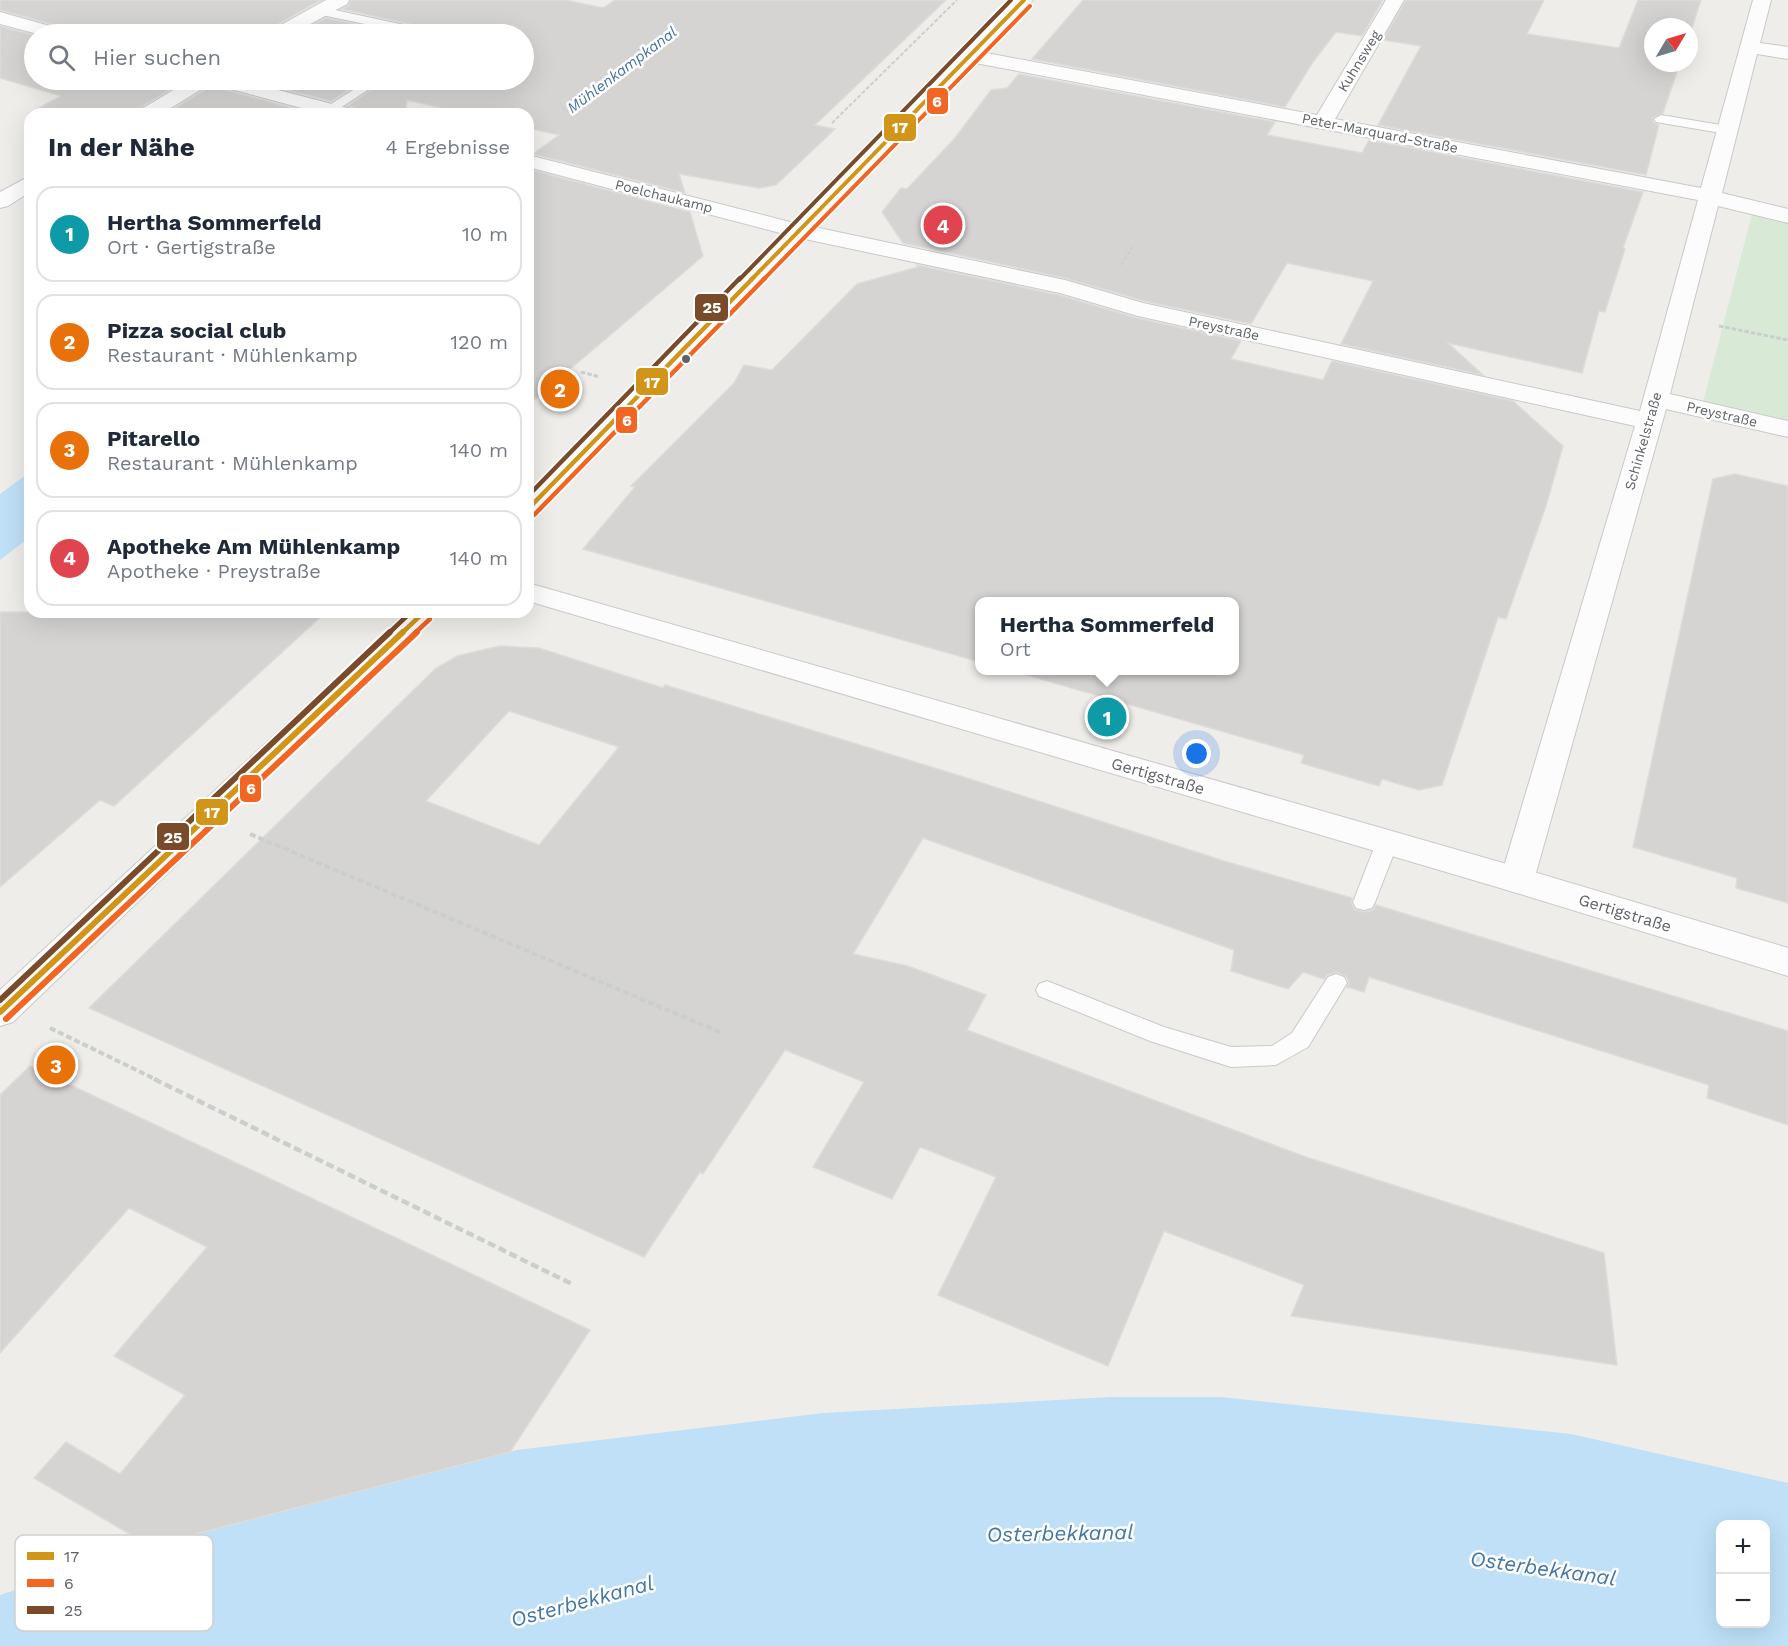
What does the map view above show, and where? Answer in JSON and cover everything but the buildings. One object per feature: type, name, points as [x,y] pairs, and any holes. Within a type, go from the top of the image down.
[{"type":"street","points":[[297,24],[340,0]]},
{"type":"street","points":[[534,503],[1024,0]]},
{"type":"street","name":"Kuhnsweg","points":[[1323,122],[1395,0]]},
{"type":"street","name":"Schinkelstraße","points":[[1517,880],[1653,410],[1708,195],[1762,0]]},
{"type":"street","points":[[0,18],[24,25]]},
{"type":"street","points":[[1749,47],[1788,53]]},
{"type":"street","name":"Peter-Marquard-Straße","points":[[970,56],[1708,195],[1752,209],[1788,216]]},
{"type":"street","points":[[157,108],[187,90]]},
{"type":"street","points":[[256,90],[324,108]]},
{"type":"street","name":"Poelchaukamp","points":[[534,163],[800,231]]},
{"type":"street","points":[[0,201],[24,187]]},
{"type":"street","name":"Preystraße","points":[[800,231],[1043,282],[1138,309],[1653,410],[1788,429]]},
{"type":"street","name":"Gertigstraße","points":[[534,594],[1517,880],[1788,962]]},
{"type":"street","points":[[3,1009],[418,618]]},
{"type":"lane","points":[[321,11],[381,24]]},
{"type":"lane","points":[[344,108],[365,90]]},
{"type":"lane","points":[[1661,119],[1727,130]]},
{"type":"lane","points":[[1364,902],[1387,843]]},
{"type":"lane","points":[[1047,990],[1158,1034],[1231,1057],[1276,1055],[1300,1040],[1336,983]]},
{"type":"path","points":[[832,123],[957,0]]},
{"type":"path","points":[[1677,318],[1788,340]]},
{"type":"path","points":[[207,816],[722,1034]]},
{"type":"path","points":[[3,1009],[572,1284]]},
{"type":"green space","points":[[1752,214],[1788,221],[1788,421],[1703,402]]},
{"type":"water","points":[[24,476],[24,542],[0,560],[0,494]]},
{"type":"water","name":"Osterbekkanal","points":[[1111,1397],[1221,1397],[1571,1434],[1788,1483],[1788,1646],[0,1646],[0,1595],[15,1590],[15,1631],[213,1631],[213,1535],[192,1535],[517,1450],[823,1413]]},
{"type":"transit line","name":"25","points":[[534,490],[1011,0]]},
{"type":"transit line","name":"17","points":[[534,503],[1024,0]]},
{"type":"transit line","name":"6","points":[[534,515],[1030,6]]},
{"type":"transit line","name":"25","points":[[0,1000],[405,618]]},
{"type":"transit line","name":"17","points":[[0,1012],[418,618]]},
{"type":"transit line","name":"6","points":[[6,1019],[430,619]]},
{"type":"place","name":"Apotheke Am Mühlenkamp","points":[[943,225]]},
{"type":"place","name":"Pizza social club","points":[[560,389]]},
{"type":"place","name":"Hertha Sommerfeld","points":[[1107,717]]},
{"type":"place","name":"Pitarello","points":[[56,1065]]},
{"type":"water label","name":"Mühlenkampkanal","points":[[622,70]]}]
